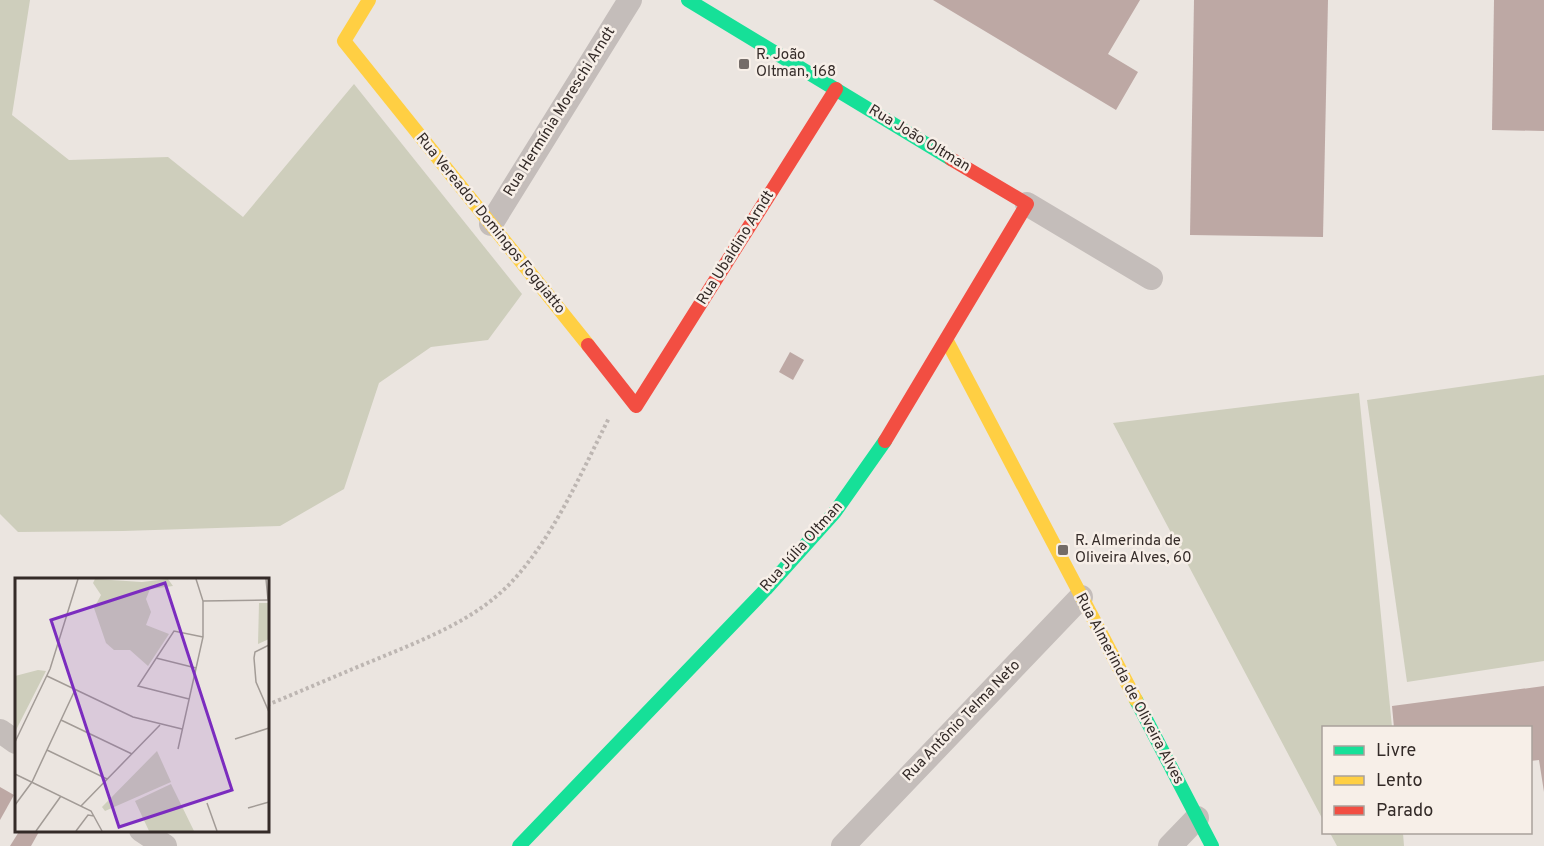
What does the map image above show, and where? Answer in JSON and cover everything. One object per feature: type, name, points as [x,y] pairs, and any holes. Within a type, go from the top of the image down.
[{"type":"street","name":"Rua Vereador Domingos Foggiatto","points":[[369,0],[344,41],[636,406]]},
{"type":"street","name":"Rua Hermínia Moreschi Arndt","points":[[490,224],[630,0]]},
{"type":"street","name":"Rua João Oltman","points":[[688,0],[1151,278]]},
{"type":"street","name":"Rua Ubaldino Arndt","points":[[636,406],[837,89]]},
{"type":"street","name":"Rua Júlia Oltman","points":[[527,844],[835,512],[883,445],[1027,204]]},
{"type":"street","name":"Rua Almerinda de Oliveira Alves","points":[[947,341],[1212,846]]},
{"type":"street","name":"Rua Antônio Telma Neto","points":[[843,846],[1081,597]]},
{"type":"street","points":[[0,731],[15,741]]},
{"type":"street","points":[[1170,846],[1197,818]]},
{"type":"street","points":[[142,831],[165,846]]},
{"type":"path","points":[[268,705],[419,641],[459,622],[491,600],[516,577],[538,549],[560,513],[623,390]]},
{"type":"green space","points":[[0,0],[30,0],[12,115],[69,160],[168,157],[243,217],[354,84],[522,294],[488,340],[431,347],[379,383],[344,489],[280,526],[18,532],[0,514]]},
{"type":"green space","points":[[1544,375],[1544,661],[1407,682],[1367,400]]},
{"type":"green space","points":[[1359,393],[1392,726],[1322,726],[1322,818],[1113,423]]},
{"type":"green space","points":[[1331,834],[1403,834],[1404,846],[1337,846]]},
{"type":"building","points":[[933,0],[1140,0],[1108,54],[1138,72],[1116,110]]},
{"type":"building","points":[[1194,0],[1328,0],[1323,237],[1190,235]]},
{"type":"building","points":[[1494,0],[1544,0],[1544,131],[1492,130]]},
{"type":"building","points":[[790,352],[804,360],[793,380],[779,372]]},
{"type":"building","points":[[1544,686],[1544,792],[1539,760],[1532,761],[1532,726],[1394,726],[1392,706]]},
{"type":"building","points":[[0,787],[14,795],[0,820]]},
{"type":"building","points":[[19,831],[39,831],[31,846],[10,846]]},
{"type":"traffic: fast","points":[[688,0],[951,159]]},
{"type":"traffic: fast","points":[[519,846],[766,589],[835,512],[885,441]]},
{"type":"traffic: fast","points":[[1136,700],[1212,846]]},
{"type":"traffic: slow","points":[[369,0],[344,41],[588,345]]},
{"type":"traffic: slow","points":[[947,341],[1136,700]]},
{"type":"traffic: jam","points":[[588,345],[636,406],[836,89]]},
{"type":"traffic: jam","points":[[885,441],[1027,204],[951,159]]},
{"type":"place","name":"R. João Oltman, 168","points":[[744,64]]},
{"type":"place","name":"R. Almerinda de Oliveira Alves, 60","points":[[1063,550]]}]
